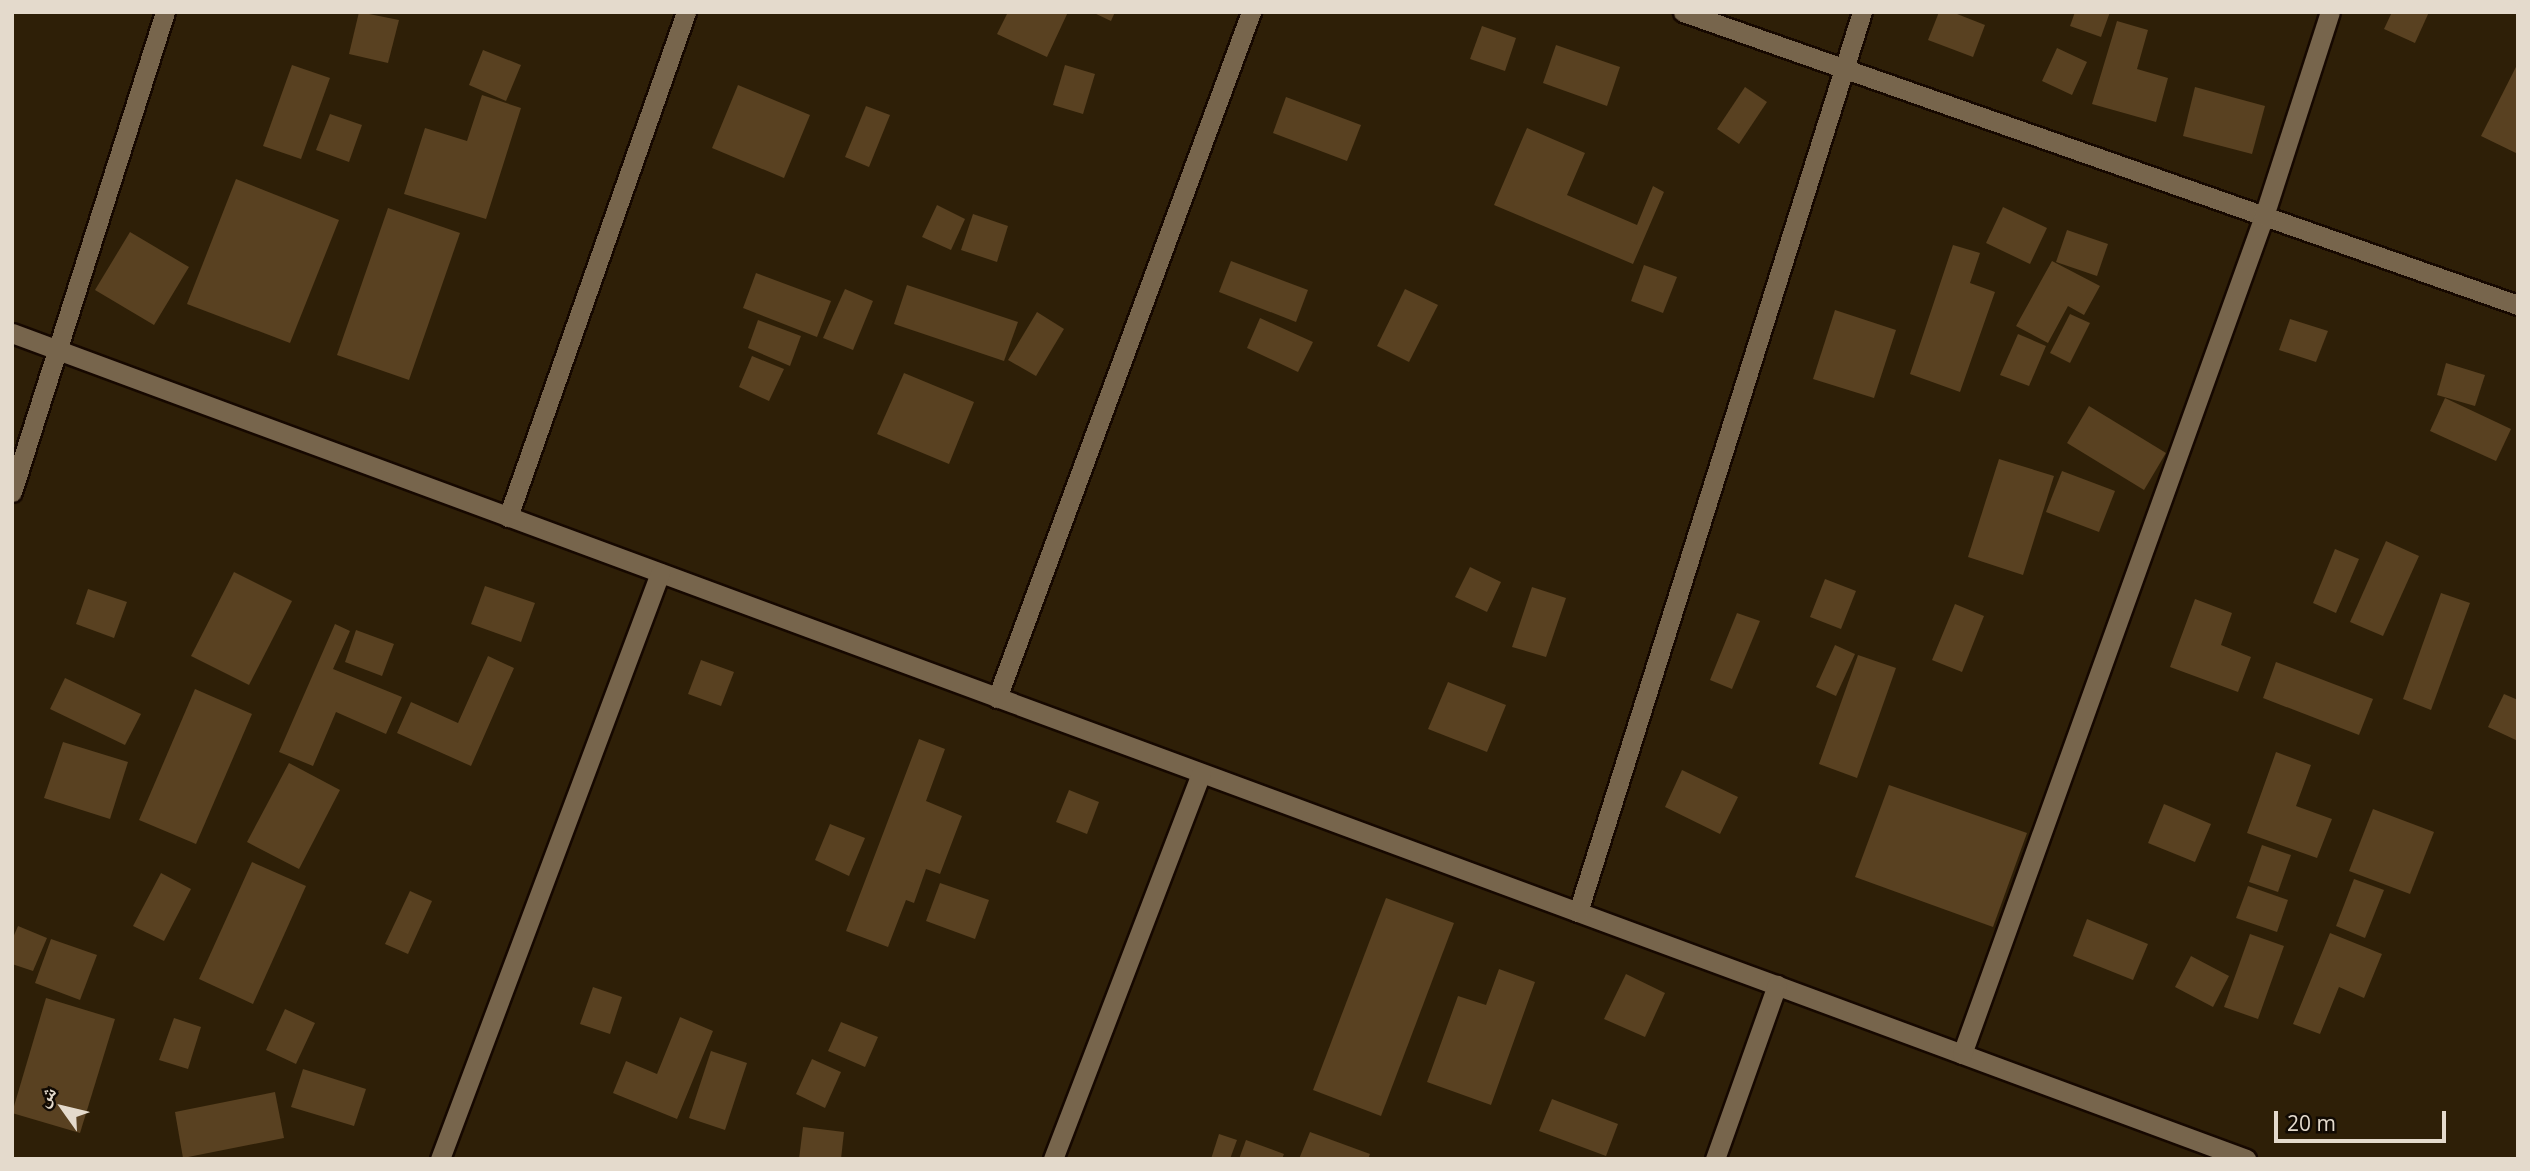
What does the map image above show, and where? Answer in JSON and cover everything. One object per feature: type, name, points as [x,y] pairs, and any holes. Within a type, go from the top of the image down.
[{"type":"street","points":[[12,492],[165,12]]},
{"type":"street","points":[[508,517],[685,12]]},
{"type":"street","points":[[997,698],[1251,12]]},
{"type":"street","points":[[1683,12],[2518,305]]},
{"type":"street","points":[[1578,912],[1862,12]]},
{"type":"street","points":[[1962,1054],[2263,216],[2330,12]]},
{"type":"street","points":[[12,334],[2246,1159]]},
{"type":"street","points":[[440,1159],[660,573]]},
{"type":"street","points":[[1053,1159],[1201,773]]},
{"type":"street","points":[[1715,1159],[1777,985]]},
{"type":"building","points":[[359,12],[399,20],[388,63],[349,54]]},
{"type":"building","points":[[1008,12],[1068,12],[1047,57],[997,34]]},
{"type":"building","points":[[1092,12],[1115,12],[1111,21]]},
{"type":"building","points":[[1939,12],[1952,12],[1985,25],[1973,57],[1928,40]]},
{"type":"building","points":[[2075,12],[2110,12],[2101,37],[2070,26]]},
{"type":"building","points":[[2392,12],[2429,12],[2415,43],[2384,29]]},
{"type":"building","points":[[2117,21],[2148,30],[2137,69],[2168,78],[2156,122],[2092,104]]},
{"type":"building","points":[[1482,26],[1516,38],[1505,71],[1470,59]]},
{"type":"building","points":[[1556,45],[1620,67],[1607,106],[1543,83]]},
{"type":"building","points":[[2057,48],[2087,62],[2072,95],[2042,81]]},
{"type":"building","points":[[483,50],[521,65],[506,101],[469,85]]},
{"type":"building","points":[[2518,63],[2518,154],[2481,136]]},
{"type":"building","points":[[292,65],[330,78],[301,159],[263,146]]},
{"type":"building","points":[[1065,65],[1095,74],[1083,114],[1053,105]]},
{"type":"building","points":[[738,85],[810,115],[784,178],[712,148]]},
{"type":"building","points":[[1745,87],[1767,102],[1739,144],[1717,129]]},
{"type":"building","points":[[2195,87],[2265,106],[2252,154],[2183,136]]},
{"type":"building","points":[[482,95],[521,108],[486,219],[404,194],[425,128],[467,141]]},
{"type":"building","points":[[1286,97],[1361,125],[1347,161],[1273,133]]},
{"type":"building","points":[[866,106],[890,115],[869,167],[845,157]]},
{"type":"building","points":[[330,114],[362,125],[349,162],[316,150]]},
{"type":"building","points":[[1527,128],[1585,153],[1567,195],[1637,225],[1653,186],[1664,192],[1633,264],[1494,205]]},
{"type":"building","points":[[236,179],[339,220],[290,343],[187,304]]},
{"type":"building","points":[[937,205],[965,219],[951,250],[922,237]]},
{"type":"building","points":[[2003,207],[2047,228],[2030,264],[1986,243]]},
{"type":"building","points":[[388,208],[460,233],[409,380],[337,355]]},
{"type":"building","points":[[973,214],[1008,226],[997,262],[961,250]]},
{"type":"building","points":[[2067,230],[2108,244],[2097,276],[2056,262]]},
{"type":"building","points":[[130,232],[189,267],[154,325],[95,290]]},
{"type":"building","points":[[1953,245],[1980,253],[1970,283],[1995,292],[1960,392],[1910,374]]},
{"type":"building","points":[[1231,261],[1308,290],[1296,322],[1219,292]]},
{"type":"building","points":[[2052,261],[2100,286],[2084,315],[2068,306],[2048,343],[2016,326]]},
{"type":"building","points":[[1644,265],[1677,277],[1663,313],[1631,301]]},
{"type":"building","points":[[756,273],[831,301],[817,337],[743,308]]},
{"type":"building","points":[[907,285],[1018,322],[1004,361],[894,324]]},
{"type":"building","points":[[845,289],[873,301],[853,350],[823,338]]},
{"type":"building","points":[[1405,289],[1438,305],[1409,362],[1377,346]]},
{"type":"building","points":[[1835,310],[1896,330],[1874,398],[1813,379]]},
{"type":"building","points":[[1037,312],[1064,329],[1036,376],[1008,360]]},
{"type":"building","points":[[2070,314],[2090,323],[2070,363],[2050,353]]},
{"type":"building","points":[[1260,318],[1313,342],[1298,372],[1247,348]]},
{"type":"building","points":[[2290,319],[2328,331],[2316,362],[2279,350]]},
{"type":"building","points":[[758,320],[801,336],[790,366],[748,348]]},
{"type":"building","points":[[2018,334],[2046,346],[2029,386],[2000,375]]},
{"type":"building","points":[[752,356],[784,369],[769,401],[739,387]]},
{"type":"building","points":[[2446,363],[2485,375],[2475,406],[2437,395]]},
{"type":"building","points":[[904,373],[974,402],[949,464],[877,434]]},
{"type":"building","points":[[2445,398],[2511,429],[2496,461],[2430,431]]},
{"type":"building","points":[[2089,406],[2166,453],[2144,490],[2067,443]]},
{"type":"building","points":[[1999,459],[2054,476],[2023,575],[1968,557]]},
{"type":"building","points":[[2062,471],[2115,491],[2099,532],[2046,512]]},
{"type":"building","points":[[2386,541],[2419,556],[2383,636],[2350,622]]},
{"type":"building","points":[[2335,549],[2359,559],[2336,613],[2313,603]]},
{"type":"building","points":[[1470,567],[1501,582],[1487,612],[1455,597]]},
{"type":"building","points":[[234,572],[292,601],[249,685],[191,656]]},
{"type":"building","points":[[1825,579],[1856,591],[1841,629],[1810,617]]},
{"type":"building","points":[[485,586],[535,603],[521,642],[471,624]]},
{"type":"building","points":[[1532,587],[1566,598],[1546,657],[1512,647]]},
{"type":"building","points":[[88,589],[127,602],[114,638],[76,624]]},
{"type":"building","points":[[2441,593],[2470,603],[2431,710],[2403,699]]},
{"type":"building","points":[[2195,599],[2232,613],[2221,645],[2251,657],[2238,692],[2170,667]]},
{"type":"building","points":[[1955,604],[1984,616],[1962,672],[1932,660]]},
{"type":"building","points":[[1737,613],[1760,621],[1732,689],[1710,680]]},
{"type":"building","points":[[335,624],[350,631],[333,669],[402,697],[386,734],[336,712],[313,766],[279,752]]},
{"type":"building","points":[[356,630],[394,644],[382,676],[345,662]]},
{"type":"building","points":[[1835,645],[1855,654],[1836,696],[1816,687]]},
{"type":"building","points":[[1858,655],[1896,668],[1857,778],[1819,764]]},
{"type":"building","points":[[488,656],[514,668],[471,766],[397,733],[411,702],[458,723]]},
{"type":"building","points":[[701,660],[734,672],[721,706],[688,694]]},
{"type":"building","points":[[2276,662],[2373,699],[2359,735],[2263,698]]},
{"type":"building","points":[[65,678],[141,714],[125,745],[50,709]]},
{"type":"building","points":[[1448,682],[1506,705],[1487,752],[1428,729]]},
{"type":"building","points":[[195,689],[252,714],[196,844],[139,820]]},
{"type":"building","points":[[2504,694],[2518,700],[2518,741],[2488,727]]},
{"type":"building","points":[[919,739],[945,749],[926,801],[962,816],[940,874],[926,869],[914,903],[906,900],[888,947],[846,931]]},
{"type":"building","points":[[63,742],[128,762],[110,819],[44,798]]},
{"type":"building","points":[[2276,752],[2311,765],[2296,806],[2332,819],[2317,858],[2247,833]]},
{"type":"building","points":[[289,763],[340,790],[299,869],[247,842]]},
{"type":"building","points":[[1682,770],[1738,797],[1720,834],[1665,807]]},
{"type":"building","points":[[1889,785],[2027,833],[1993,927],[1855,877]]},
{"type":"building","points":[[1069,790],[1099,802],[1087,834],[1056,822]]},
{"type":"building","points":[[2164,804],[2211,824],[2195,862],[2148,843]]},
{"type":"building","points":[[2373,809],[2434,832],[2410,894],[2349,871]]},
{"type":"building","points":[[830,824],[865,838],[849,876],[815,860]]},
{"type":"building","points":[[2262,845],[2291,855],[2278,892],[2249,882]]},
{"type":"building","points":[[252,862],[306,886],[253,1004],[199,979]]},
{"type":"building","points":[[161,873],[191,889],[164,941],[133,926]]},
{"type":"building","points":[[2354,879],[2384,890],[2365,938],[2336,926]]},
{"type":"building","points":[[940,883],[989,900],[975,939],[926,921]]},
{"type":"building","points":[[2248,886],[2288,900],[2277,932],[2236,918]]},
{"type":"building","points":[[410,891],[432,901],[408,954],[385,944]]},
{"type":"building","points":[[1386,898],[1454,923],[1381,1116],[1313,1090]]},
{"type":"building","points":[[2087,919],[2148,944],[2133,980],[2073,956]]},
{"type":"building","points":[[18,926],[47,938],[33,971],[12,964],[12,940]]},
{"type":"building","points":[[2330,933],[2382,954],[2364,998],[2339,987],[2320,1034],[2293,1024]]},
{"type":"building","points":[[2250,934],[2284,946],[2258,1019],[2224,1007]]},
{"type":"building","points":[[51,939],[97,955],[80,1000],[35,983]]},
{"type":"building","points":[[2191,956],[2229,976],[2213,1007],[2175,987]]},
{"type":"building","points":[[1499,969],[1535,982],[1491,1105],[1427,1082],[1458,996],[1486,1005]]},
{"type":"building","points":[[1626,974],[1665,993],[1645,1037],[1604,1019]]},
{"type":"building","points":[[593,987],[622,997],[610,1034],[580,1024]]},
{"type":"building","points":[[46,998],[115,1019],[80,1133],[12,1113]]},
{"type":"building","points":[[285,1009],[315,1023],[296,1064],[266,1050]]},
{"type":"building","points":[[680,1017],[713,1031],[677,1119],[613,1093],[626,1061],[657,1074]]},
{"type":"building","points":[[174,1018],[201,1027],[188,1069],[159,1060]]},
{"type":"building","points":[[841,1022],[878,1037],[865,1067],[828,1051]]},
{"type":"building","points":[[711,1051],[747,1063],[725,1130],[689,1118]]},
{"type":"building","points":[[812,1059],[841,1072],[825,1108],[796,1094]]},
{"type":"building","points":[[303,1069],[366,1089],[354,1126],[291,1107]]},
{"type":"building","points":[[275,1092],[284,1138],[183,1158],[175,1112]]},
{"type":"building","points":[[1552,1099],[1618,1124],[1606,1156],[1539,1131]]},
{"type":"building","points":[[803,1127],[844,1132],[841,1159],[799,1159]]},
{"type":"building","points":[[1310,1132],[1370,1154],[1368,1159],[1299,1159]]},
{"type":"building","points":[[1219,1134],[1237,1140],[1230,1159],[1211,1159]]},
{"type":"building","points":[[1246,1140],[1284,1154],[1282,1159],[1239,1159]]}]
